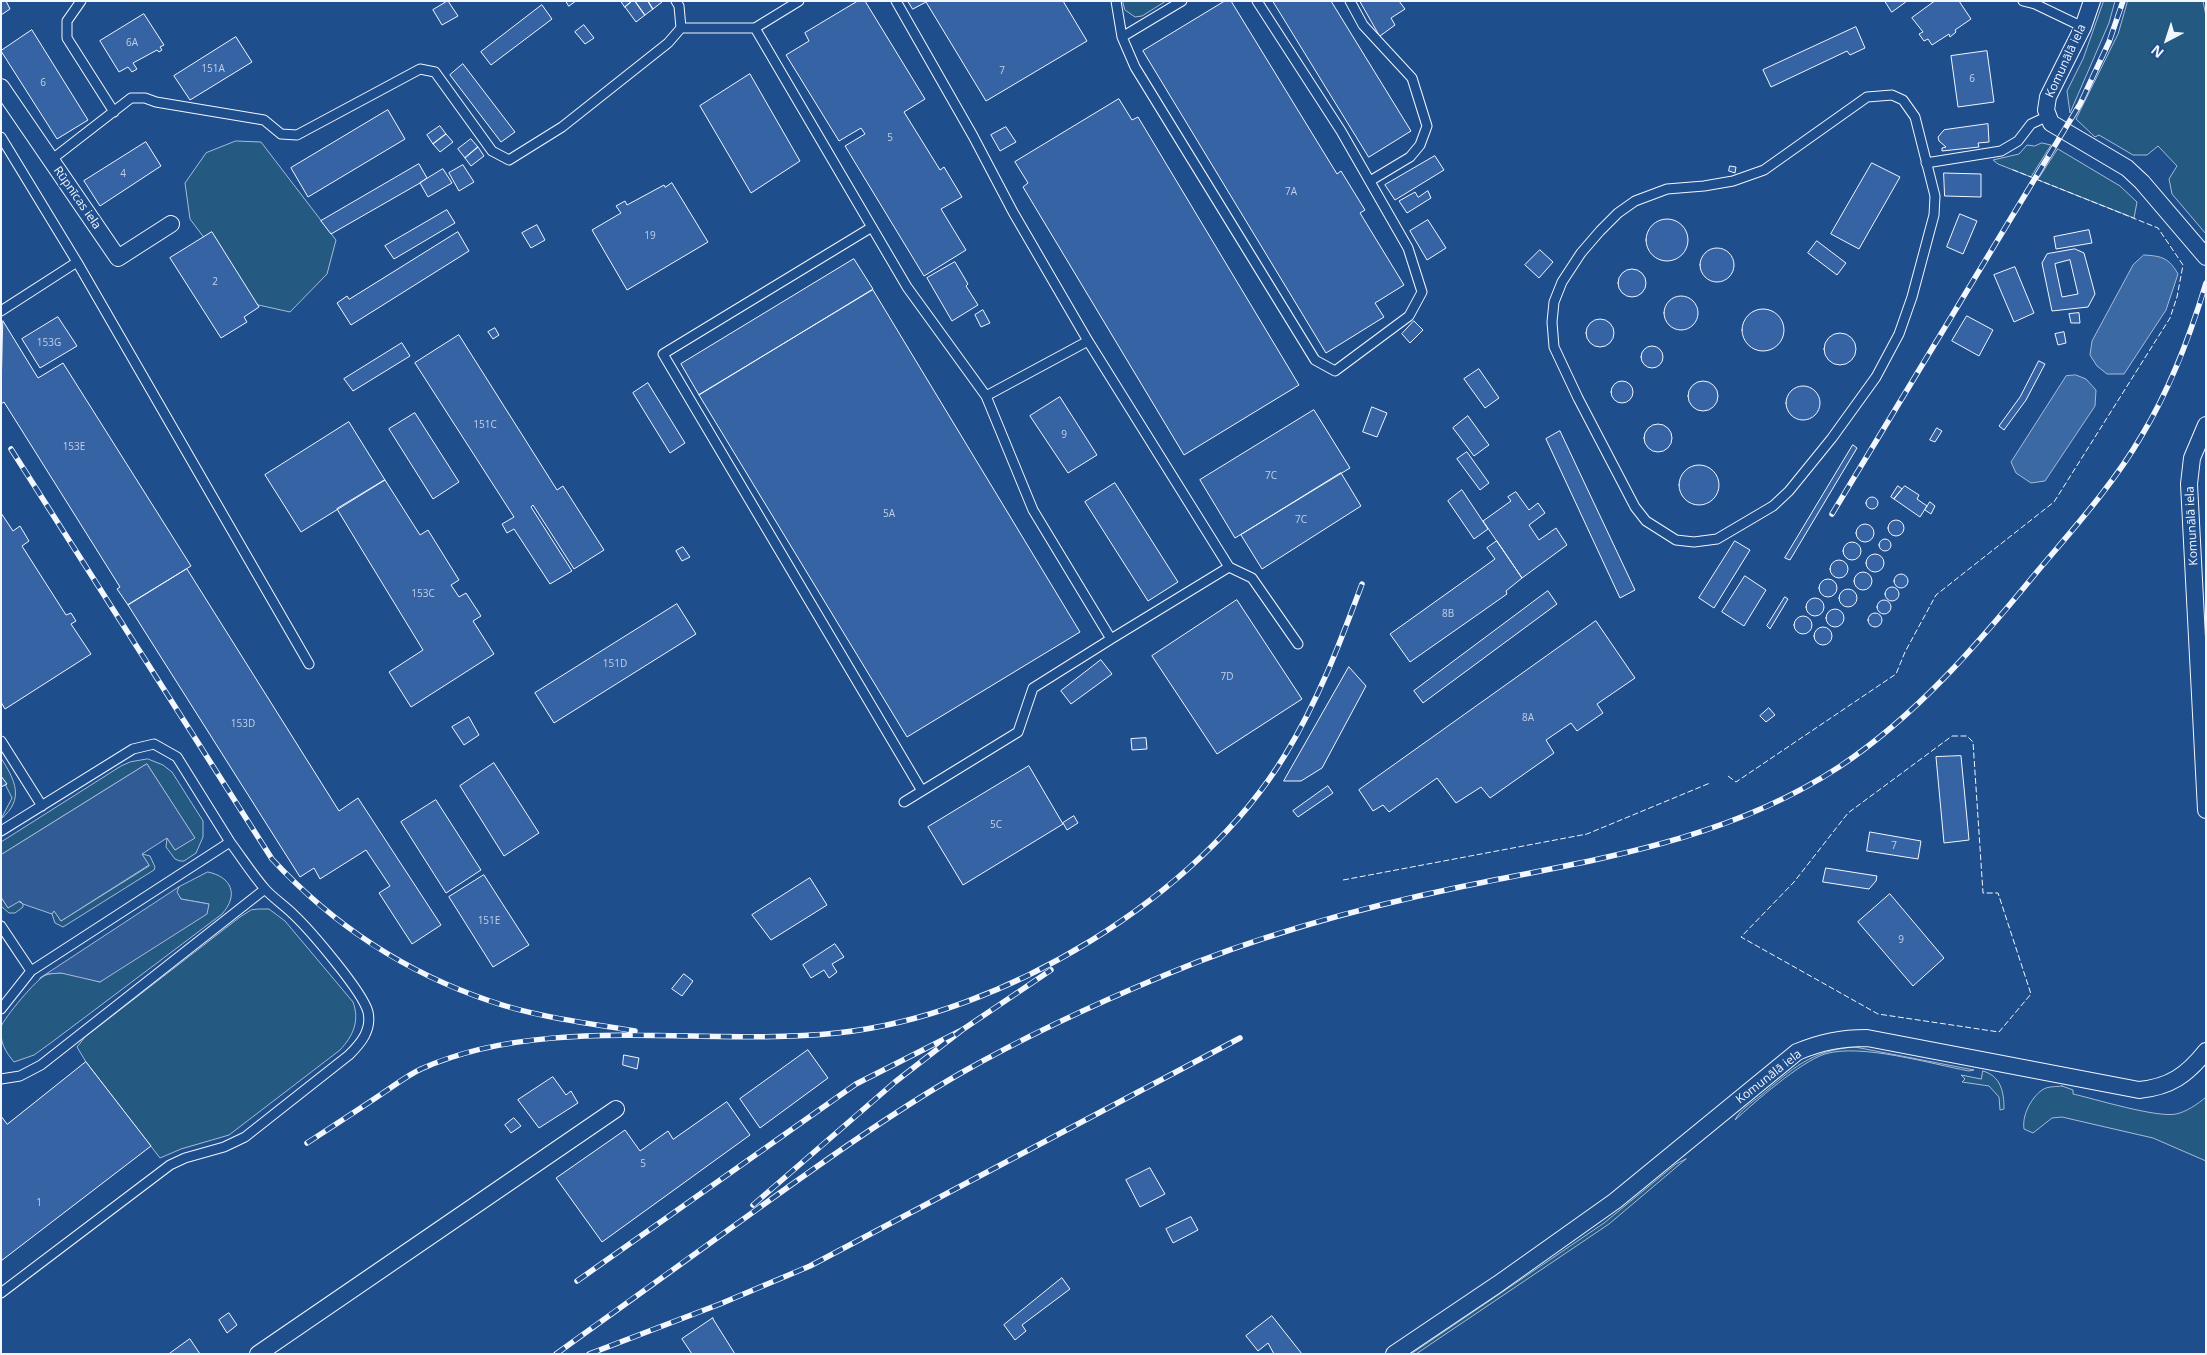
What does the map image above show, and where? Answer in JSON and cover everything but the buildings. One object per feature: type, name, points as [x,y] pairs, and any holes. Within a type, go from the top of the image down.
[{"type":"street","name":"Komunālā iela","points":[[2092,1],[2084,27],[2048,97],[2046,110],[2051,123],[2126,168],[2142,182],[2206,257]]},
{"type":"street","name":"Rūpnīcas iela","points":[[1,87],[118,258],[171,224]]},
{"type":"street","name":"Komunālā iela","points":[[2206,425],[2192,458],[2189,484],[2206,810]]},
{"type":"street","name":"Komunālā iela","points":[[1394,1354],[1498,1284],[1615,1201],[1797,1052],[1818,1043],[1843,1038],[1867,1038],[2139,1090],[2158,1088],[2174,1081],[2192,1067],[2206,1050]]},
{"type":"street","points":[[258,1354],[616,1109]]},
{"type":"lane","points":[[81,1],[66,21],[67,38],[114,112]]},
{"type":"lane","points":[[52,160],[131,98],[145,98],[156,102],[264,120],[281,134],[297,135],[420,69],[435,72],[492,151],[509,160],[562,127],[668,43],[681,28],[679,6],[676,1]]},
{"type":"lane","points":[[681,28],[755,28],[799,1]]},
{"type":"lane","points":[[896,1],[974,136],[1018,221],[1088,341],[1230,567],[1252,578],[1298,644]]},
{"type":"lane","points":[[1116,1],[1122,37],[1135,67],[1315,360],[1335,371],[1409,316],[1422,292],[1408,248],[1340,131],[1257,1]]},
{"type":"lane","points":[[1122,37],[1182,1]]},
{"type":"lane","points":[[1350,1],[1364,25],[1412,78],[1427,126],[1420,145],[1410,157],[1370,181]]},
{"type":"lane","points":[[2023,1],[2035,4],[2084,27]]},
{"type":"lane","points":[[755,28],[907,287],[986,396],[1033,510],[1111,639]]},
{"type":"lane","points":[[1892,95],[1903,100],[1915,117],[1926,163],[1935,196],[1934,215],[1912,297],[1899,334],[1876,377],[1832,438],[1789,491],[1773,506],[1717,539],[1694,542],[1676,540],[1646,521],[1635,507],[1554,347],[1552,322],[1554,302],[1562,282],[1581,253],[1618,213],[1635,200],[1667,189],[1733,181],[1764,170],[1867,97],[1892,95]]},
{"type":"lane","points":[[1926,163],[2001,151],[2011,147],[2018,141],[2031,124],[2048,116]]},
{"type":"lane","points":[[1,137],[77,262],[309,664]]},
{"type":"lane","points":[[872,227],[663,354],[922,791]]},
{"type":"lane","points":[[1,311],[77,262]]},
{"type":"lane","points":[[986,396],[1088,341]]},
{"type":"lane","points":[[904,802],[1018,732],[1033,688],[1230,567]]},
{"type":"lane","points":[[1,740],[42,806]]},
{"type":"lane","points":[[1,831],[133,749],[154,744],[177,757],[230,842],[266,890],[296,916],[360,996],[368,1011],[369,1023],[360,1045],[245,1138],[224,1147],[185,1158],[170,1165],[1,1294]]},
{"type":"lane","points":[[1,1009],[31,971],[230,842]]},
{"type":"lane","points":[[1,1079],[20,1076],[41,1065],[266,890]]},
{"type":"lane","points":[[1,926],[31,971]]},
{"type":"shaded area","points":[[1123,1],[1166,1],[1142,16],[1135,17],[1125,10]]},
{"type":"shaded area","points":[[2104,1],[2115,1],[2109,23],[2070,113],[2067,91],[2083,59]]},
{"type":"shaded area","points":[[2128,1],[2203,1],[2206,16],[2206,234],[2172,194],[2169,179],[2177,166],[2158,146],[2147,155],[2133,155],[2099,135],[2095,137],[2076,119],[2118,34]]},
{"type":"shaded area","points":[[236,141],[261,142],[336,240],[327,274],[290,312],[254,304],[190,219],[185,183],[206,153]]},
{"type":"shaded area","points":[[2042,143],[2051,145],[2031,177],[1998,164],[1993,160],[2019,154],[2027,145],[2034,146]]},
{"type":"shaded area","points":[[2058,149],[2120,186],[2137,202],[2134,218],[2038,180]]},
{"type":"shaded area","points":[[2144,255],[2156,256],[2168,261],[2178,274],[2166,310],[2124,374],[2107,374],[2097,366],[2090,355],[2092,341],[2133,265]]},
{"type":"shaded area","points":[[2076,375],[2086,379],[2096,390],[2095,406],[2045,481],[2031,483],[2016,473],[2011,462],[2066,376]]},
{"type":"shaded area","points":[[1,758],[13,782],[15,797],[8,812],[1,819],[12,798],[1,776]]},
{"type":"shaded area","points":[[148,759],[163,765],[172,772],[203,821],[203,837],[196,853],[184,861],[175,859],[166,847],[167,838],[175,850],[194,837],[147,764],[1,855],[1,842],[121,766],[130,762]]},
{"type":"shaded area","points":[[147,764],[195,838],[175,850],[167,838],[142,854],[149,865],[61,921],[54,911],[52,914],[23,904],[20,901],[8,908],[1,897],[1,855]]},
{"type":"shaded area","points":[[142,854],[150,856],[155,867],[154,870],[63,927],[55,923],[52,914],[54,910],[61,921],[149,866]]},
{"type":"shaded area","points":[[208,872],[223,878],[230,888],[230,900],[222,914],[34,1055],[14,1062],[1,1038],[1,1027],[14,1008],[42,977],[59,973],[100,982],[209,904],[181,899],[176,892],[179,887]]},
{"type":"shaded area","points":[[179,887],[177,892],[181,899],[209,904],[207,914],[100,982],[61,973],[47,974],[40,978]]},
{"type":"shaded area","points":[[1,897],[8,908],[18,901],[23,904],[23,907],[15,913],[9,913],[1,906]]},
{"type":"shaded area","points":[[269,909],[285,921],[353,1002],[356,1016],[352,1034],[340,1050],[229,1135],[181,1149],[160,1158],[86,1062],[77,1047],[85,1037],[240,917],[251,910]]},
{"type":"shaded area","points":[[1855,1047],[1974,1070],[1969,1071],[1876,1053],[1840,1051],[1825,1054],[1803,1065],[1735,1120],[1746,1107],[1793,1069],[1826,1052]]},
{"type":"shaded area","points":[[1983,1071],[1989,1073],[1998,1081],[2002,1091],[2004,1109],[2000,1110],[1999,1097],[1989,1086],[1962,1082],[1965,1079],[1961,1075],[1981,1079]]},
{"type":"shaded area","points":[[2062,1086],[2073,1090],[2073,1094],[2110,1104],[2141,1111],[2167,1114],[2176,1114],[2184,1111],[2206,1097],[2206,1161],[2153,1138],[2062,1117],[2052,1118],[2033,1133],[2024,1129],[2024,1119],[2034,1098],[2044,1089]]},
{"type":"shaded area","points":[[1686,1159],[1609,1224],[1416,1354],[1411,1354],[1604,1223],[1676,1164]]},
{"type":"railway","points":[[1832,514],[2080,104],[2109,42],[2123,1]]},
{"type":"railway","points":[[556,1354],[781,1192],[883,1122],[986,1059],[1087,1009],[1237,947],[1310,924],[1422,895],[1607,857],[1704,831],[1750,814],[1795,793],[1839,767],[1894,725],[1945,678],[1991,626],[2105,489],[2131,453],[2171,380],[2206,283]]},
{"type":"railway","points":[[11,449],[272,859],[295,883],[345,925],[372,944],[428,976],[507,1007],[562,1019],[635,1031]]},
{"type":"railway","points":[[307,1143],[416,1071],[469,1052],[520,1042],[572,1037],[626,1035],[733,1037],[837,1033],[900,1022],[965,1002],[1029,975],[1091,941],[1149,901],[1202,856],[1248,807],[1285,755],[1308,714],[1337,650],[1362,584]]},
{"type":"railway","points":[[753,1205],[895,1082],[962,1030],[1051,970]]},
{"type":"railway","points":[[577,1281],[856,1084],[962,1030]]},
{"type":"railway","points":[[589,1354],[720,1304],[810,1266],[1240,1038]]},
{"type":"fence","points":[[1728,776],[1736,782],[1896,674],[1905,652],[1936,595],[2054,502],[2170,318],[2177,297],[2183,265],[2158,228],[2011,169]]},
{"type":"fence","points":[[1952,736],[1967,736],[1973,742],[1983,893],[1998,893],[2031,994],[1999,1032],[1878,1014],[1741,937],[1794,882],[1848,813],[1952,736]]},
{"type":"fence","points":[[1343,880],[1587,834],[1710,783]]}]
